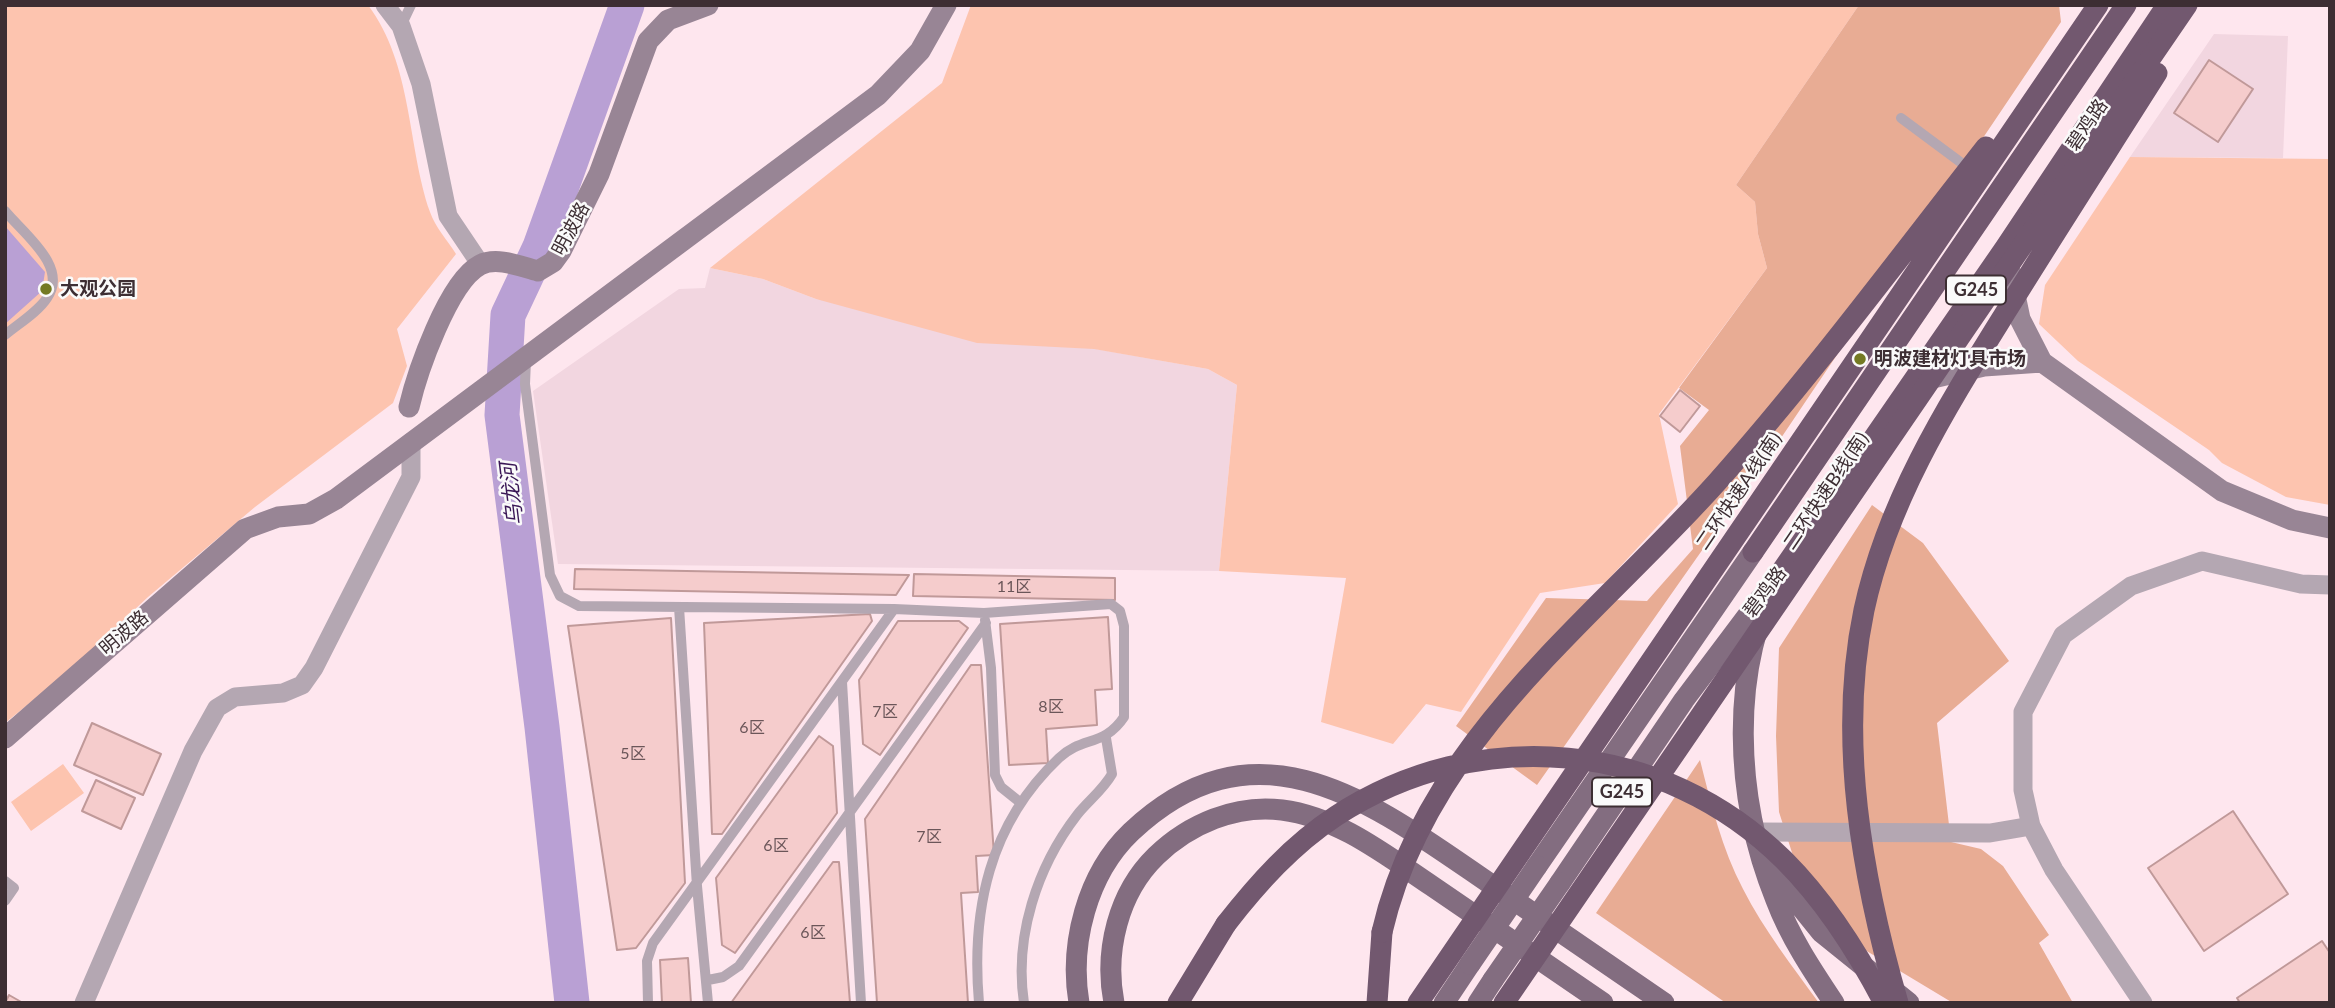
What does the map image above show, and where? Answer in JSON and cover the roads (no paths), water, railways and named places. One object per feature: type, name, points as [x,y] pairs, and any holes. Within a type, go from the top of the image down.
[{"type":"highway","name":"碧鸡路","points":[[1781,572],[2005,248],[2167,5]]},
{"type":"highway","name":"二环快速B线(南)","points":[[1504,1003],[2187,5]]},
{"type":"highway","points":[[1898,1003],[1869,878],[1853,739],[1856,661],[1877,561],[1906,487],[1944,414],[2200,5]]},
{"type":"highway","name":"碧鸡路","points":[[1753,552],[2000,191],[2108,8]]},
{"type":"highway","points":[[1377,1003],[1382,932],[1395,883],[1423,818],[1461,758],[1534,672],[1685,517],[1750,443],[2108,8]]},
{"type":"highway","name":"二环快速A线(南)","points":[[1418,1003],[2108,8]]},
{"type":"highway","points":[[1178,1003],[1226,923],[1251,891],[1306,838],[1335,817],[1365,799],[1426,772],[1489,758],[1531,755],[1582,758],[1641,772],[1696,795],[1743,825],[1784,860],[1819,900],[1851,945],[1884,1003]]},
{"type":"main road","name":"碧鸡路","points":[[1444,1003],[1753,552]]},
{"type":"main road","name":"碧鸡路","points":[[1478,1003],[1684,700],[1781,572]]},
{"type":"main road","points":[[1781,572],[1755,634],[1747,680],[1745,753],[1757,838],[1783,917],[1834,1003]]},
{"type":"main road","points":[[1079,1003],[1077,955],[1084,912],[1096,882],[1113,853],[1144,820],[1184,794],[1225,779],[1265,774],[1320,783],[1374,808],[1664,1003]]},
{"type":"main road","points":[[1114,1003],[1111,975],[1113,939],[1124,905],[1141,873],[1166,846],[1198,825],[1234,813],[1265,808],[1309,816],[1357,838],[1603,1003]]},
{"type":"main road","points":[[1757,838],[1787,893],[1821,932],[1909,1003]]},
{"type":"street","points":[[385,5],[401,26],[421,84],[448,216],[490,263],[458,287],[418,368],[409,407]]},
{"type":"street","name":"明波路","points":[[490,263],[538,271],[553,262],[599,174],[648,41],[668,20],[708,5]]},
{"type":"street","points":[[84,1003],[193,751],[217,708],[235,697],[283,693],[302,685],[314,668],[411,477],[411,442],[878,95],[920,51],[946,5]]},
{"type":"street","points":[[2005,248],[2020,319],[2042,362],[2222,491],[2292,520],[2330,528]]},
{"type":"street","points":[[1913,382],[1984,366],[2042,362]]},
{"type":"street","name":"明波路","points":[[5,738],[245,529],[278,517],[309,514],[336,499],[411,442]]},
{"type":"street","points":[[2143,1003],[2054,870],[2031,826],[2023,790],[2020,753],[2023,712],[2063,635],[2132,586],[2202,561],[2301,584],[2330,585]]},
{"type":"street","points":[[1757,838],[1990,833],[2031,826]]},
{"type":"lane","points":[[401,26],[411,5]]},
{"type":"lane","points":[[1901,118],[2000,191]]},
{"type":"lane","points":[[5,211],[51,266],[55,279],[47,299],[5,335]]},
{"type":"lane","points":[[524,359],[550,575],[560,596],[579,606],[894,608],[985,618],[1111,604],[1120,611],[1124,626],[1124,717],[1106,738],[1077,745],[1060,757],[1004,827],[981,907],[976,944],[979,1003]]},
{"type":"lane","points":[[679,607],[697,886],[708,980],[708,1003]]},
{"type":"lane","points":[[648,1003],[647,961],[653,943],[697,886],[894,608]]},
{"type":"lane","points":[[985,618],[991,668],[995,775],[1001,787],[1021,803]]},
{"type":"lane","points":[[708,980],[723,977],[739,966],[850,815],[985,618]]},
{"type":"lane","points":[[842,681],[860,1003]]},
{"type":"lane","points":[[1024,1003],[1023,949],[1032,902],[1045,867],[1063,834],[1112,774],[1106,738]]},
{"type":"lane","points":[[5,881],[14,888],[5,901]]},
{"type":"waterway","name":"乌龙河","points":[[572,1003],[542,727],[502,415],[508,315],[540,247],[627,5]]},
{"type":"place","name":"大观公园","points":[[46,289]]},
{"type":"place","name":"明波建材灯具市场","points":[[1860,359]]}]
